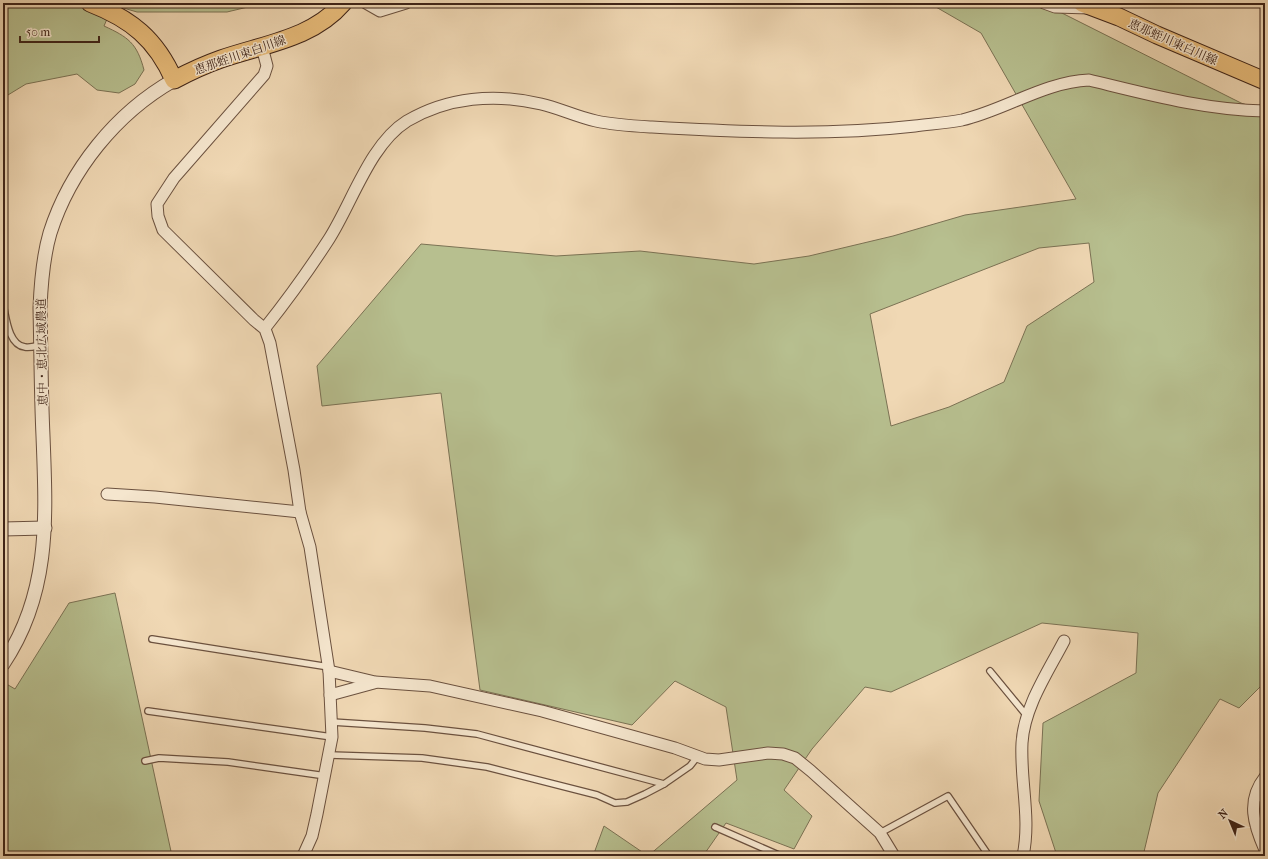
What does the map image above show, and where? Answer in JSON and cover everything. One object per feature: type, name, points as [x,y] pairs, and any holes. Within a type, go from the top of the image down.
[{"type":"main road","points":[[90,3],[120,16],[136,27],[162,56],[174,80]]},
{"type":"main road","name":"恵那蛭川東白川線","points":[[174,80],[220,59],[262,47],[310,30],[325,21],[343,3]]},
{"type":"main road","name":"恵那蛭川東白川線","points":[[1088,6],[1119,17],[1265,81]]},
{"type":"street","points":[[366,3],[380,11],[406,3]]},
{"type":"street","points":[[1044,3],[1055,7],[1088,6]]},
{"type":"street","points":[[262,47],[267,66],[264,75],[174,178],[157,204],[158,216],[163,230],[254,320],[265,328],[270,343],[294,470],[300,512],[310,547],[329,669],[332,722],[330,755],[312,836],[303,856]]},
{"type":"street","name":"恵中・恵北広域農道","points":[[3,664],[26,622],[33,600],[43,552],[46,493],[40,308],[42,279],[50,234],[66,196],[78,173],[109,133],[142,102],[174,80]]},
{"type":"street","points":[[265,328],[291,296],[330,237],[380,145],[405,123],[421,114],[450,102],[472,99],[512,99],[542,104],[596,121],[630,126],[756,132],[837,132],[895,128],[962,120],[1000,108],[1072,81],[1089,80],[1194,105],[1265,111]]},
{"type":"street","points":[[107,494],[155,497],[300,512]]},
{"type":"street","points":[[3,529],[45,528]]},
{"type":"street","points":[[1023,856],[1027,835],[1022,743],[1027,716],[1064,641]]},
{"type":"street","points":[[329,669],[375,682],[430,686],[542,712],[698,756],[719,760],[768,753],[783,754],[795,758],[880,833],[894,856]]},
{"type":"street","points":[[330,695],[375,682]]},
{"type":"street","points":[[1265,777],[1260,783],[1253,804],[1255,828],[1265,850]]},
{"type":"lane","points":[[3,304],[11,333],[16,343],[24,347],[41,345]]},
{"type":"lane","points":[[152,639],[329,669]]},
{"type":"lane","points":[[990,671],[1027,716]]},
{"type":"lane","points":[[148,711],[332,737]]},
{"type":"lane","points":[[332,722],[426,728],[477,734],[664,784]]},
{"type":"lane","points":[[330,755],[422,758],[487,767],[597,795],[615,803],[626,802],[664,784],[690,766],[698,756]]},
{"type":"lane","points":[[145,761],[159,758],[228,762],[326,776]]},
{"type":"lane","points":[[880,833],[948,796],[989,856]]},
{"type":"lane","points":[[715,827],[781,856]]},
{"type":"green space","points":[[3,3],[252,3],[252,6],[227,12],[137,12],[113,5],[104,26],[125,38],[135,47],[144,70],[135,84],[119,93],[97,90],[77,74],[26,84],[3,98]]},
{"type":"green space","points":[[929,3],[1042,3],[1241,103],[1265,111],[1265,682],[1239,708],[1220,699],[1158,793],[1143,856],[1057,856],[1039,801],[1043,723],[1136,673],[1138,633],[1042,623],[891,692],[865,687],[812,749],[784,790],[812,816],[794,849],[726,823],[703,856],[648,856],[737,780],[726,707],[675,681],[632,725],[480,690],[441,393],[322,406],[317,366],[421,244],[556,256],[640,251],[754,264],[809,256],[893,236],[965,215],[1076,199],[981,33]],"holes":[[[1089,243],[1094,282],[1027,326],[1004,382],[949,407],[891,426],[870,314],[1039,248]]]},
{"type":"green space","points":[[115,593],[172,856],[3,856],[3,682],[15,689],[69,603]]},
{"type":"green space","points":[[604,826],[648,856],[593,856]]}]
